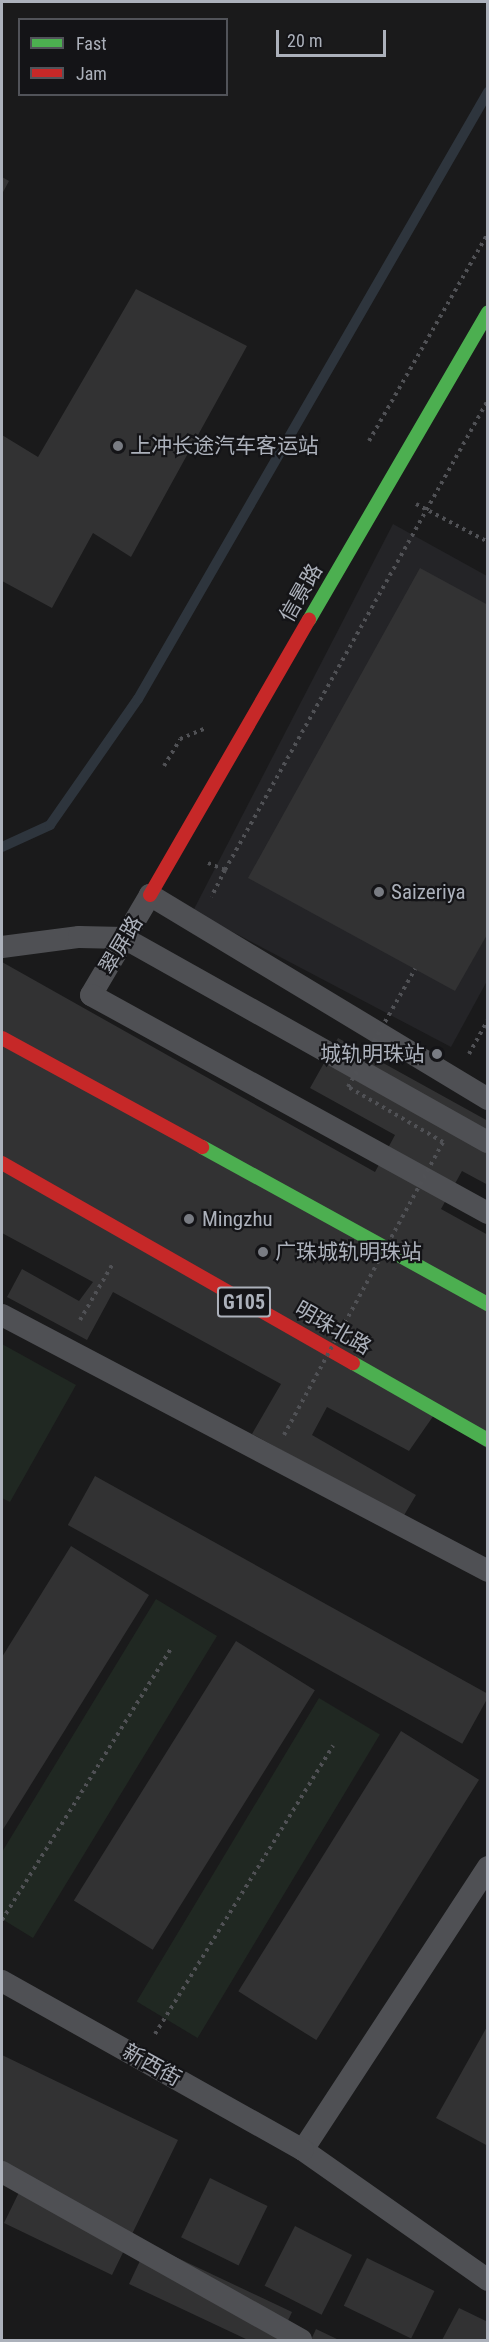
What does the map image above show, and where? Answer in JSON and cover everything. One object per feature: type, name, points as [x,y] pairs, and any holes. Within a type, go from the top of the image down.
[{"type":"main road","name":"信景路","points":[[150,895],[488,312]]},
{"type":"main road","points":[[2,1038],[488,1304]]},
{"type":"main road","name":"明珠北路","points":[[2,1163],[488,1440]]},
{"type":"lane","name":"翠屏路","points":[[150,895],[91,995],[488,1213]]},
{"type":"lane","points":[[150,895],[488,1099]]},
{"type":"lane","points":[[2,947],[79,937],[124,938],[488,1142]]},
{"type":"lane","points":[[2,1316],[488,1571]]},
{"type":"lane","points":[[303,2150],[488,1867]]},
{"type":"lane","name":"新西街","points":[[2,1981],[303,2150],[488,2280]]},
{"type":"lane","points":[[2,2172],[301,2340]]},
{"type":"path","points":[[225,870],[424,508],[488,400]]},
{"type":"path","points":[[386,488],[488,542]]},
{"type":"path","points":[[284,1435],[443,1142],[348,1087],[415,969]]},
{"type":"path","points":[[454,1079],[488,1020]]},
{"type":"path","points":[[81,1321],[111,1265],[121,1271]]},
{"type":"path","points":[[306,1370],[316,1376]]},
{"type":"path","points":[[2,1920],[171,1648]]},
{"type":"path","points":[[141,2058],[333,1746]]},
{"type":"shaded area","points":[[393,524],[487,576],[487,981],[451,1047],[193,911]]},
{"type":"shaded area","points":[[2,1344],[76,1385],[10,1502],[2,1498]]},
{"type":"shaded area","points":[[156,1599],[217,1636],[33,1938],[2,1919],[2,1852]]},
{"type":"shaded area","points":[[319,1698],[380,1735],[198,2038],[137,2001]]},
{"type":"building","points":[[2,177],[9,181],[2,194]]},
{"type":"building","name":"上冲长途汽车客运站","points":[[136,289],[247,346],[131,557],[93,533],[52,608],[2,581],[2,435],[38,457]]},
{"type":"building","points":[[420,568],[488,605],[488,933],[455,991],[248,878]]},
{"type":"building","name":"广珠城轨明珠站","points":[[2,962],[375,1172],[395,1135],[310,1088],[338,1038],[488,1121],[488,1185],[462,1171],[441,1209],[488,1235],[488,1449],[434,1415],[409,1451],[327,1407],[312,1435],[416,1495],[403,1517],[252,1434],[281,1384],[113,1292],[87,1340],[7,1297],[22,1269],[79,1301],[93,1282],[2,1233]]},
{"type":"building","points":[[95,1476],[488,1694],[462,1744],[68,1525]]},
{"type":"building","points":[[71,1546],[149,1595],[2,1831],[2,1657]]},
{"type":"building","points":[[236,1641],[315,1690],[153,1950],[74,1901]]},
{"type":"building","points":[[401,1731],[479,1780],[316,2040],[238,1991]]},
{"type":"building","points":[[488,2025],[488,2146],[436,2118]]},
{"type":"building","points":[[2,2055],[178,2140],[112,2275],[4,2223],[25,2180],[2,2168]]},
{"type":"building","points":[[210,2178],[268,2206],[239,2265],[181,2237]]},
{"type":"building","points":[[295,2226],[352,2255],[322,2315],[265,2286]]},
{"type":"building","points":[[148,2244],[292,2312],[279,2340],[248,2340],[129,2284]]},
{"type":"building","points":[[367,2258],[434,2291],[411,2339],[344,2306]]},
{"type":"building","points":[[459,2308],[488,2322],[488,2340],[442,2340]]},
{"type":"building","points":[[316,2329],[339,2340],[311,2340]]},
{"type":"waterway","points":[[2,847],[50,825],[138,699],[488,92]]},
{"type":"traffic: fast","points":[[309,620],[488,312]]},
{"type":"traffic: fast","points":[[202,1147],[488,1304]]},
{"type":"traffic: fast","points":[[353,1363],[488,1440]]},
{"type":"traffic: jam","points":[[150,895],[309,620]]},
{"type":"traffic: jam","points":[[2,1038],[202,1147]]},
{"type":"traffic: jam","points":[[2,1163],[353,1363]]},
{"type":"place","name":"上冲长途汽车客运站","points":[[118,446]]},
{"type":"place","name":"Saizeriya","points":[[379,892]]},
{"type":"place","name":"城轨明珠站","points":[[437,1054]]},
{"type":"place","name":"Mingzhu","points":[[189,1219]]},
{"type":"place","name":"广珠城轨明珠站","points":[[263,1252]]}]
